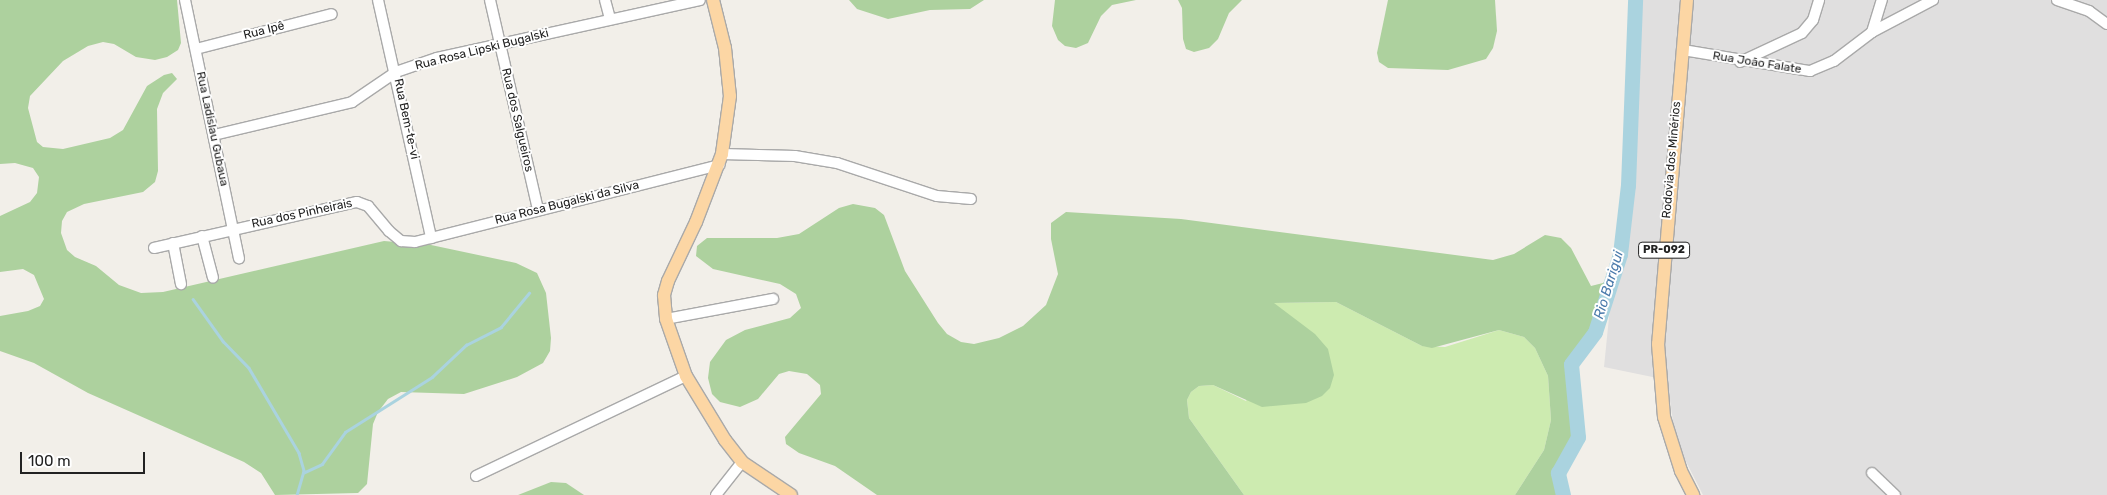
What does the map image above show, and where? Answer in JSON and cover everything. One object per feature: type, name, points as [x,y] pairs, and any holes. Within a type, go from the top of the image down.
[{"type":"main road","points":[[713,0],[725,48],[730,96],[721,160],[668,281],[664,295],[666,319],[686,376],[742,462],[791,495]]},
{"type":"main road","name":"Rodovia dos Minérios","points":[[1688,0],[1682,50],[1658,344],[1664,418],[1681,471],[1693,495]]},
{"type":"street","name":"Rua Ladislau Gubaua","points":[[185,0],[239,258]]},
{"type":"street","name":"Rua Bem-te-vi","points":[[378,0],[396,72],[431,238]]},
{"type":"street","name":"Rua dos Salgueiros","points":[[490,0],[538,210]]},
{"type":"street","points":[[605,0],[610,19]]},
{"type":"street","name":"Rua Rosa Lipski Bugalski","points":[[214,135],[352,102],[396,72],[437,58],[700,0]]},
{"type":"street","points":[[1740,62],[1802,33],[1813,20],[1819,0]]},
{"type":"street","points":[[1872,32],[1882,0]]},
{"type":"street","name":"Rua João Falate","points":[[1682,50],[1740,62],[1810,71],[1846,54],[1872,32],[1933,0]]},
{"type":"street","points":[[2057,0],[2089,11],[2107,24]]},
{"type":"street","name":"Rua Ipê","points":[[196,49],[332,14]]},
{"type":"street","name":"Rua Rosa Bugalski da Silva","points":[[414,242],[721,160],[795,156],[837,163],[937,196],[971,199]]},
{"type":"street","name":"Rua dos Pinheirais","points":[[154,248],[233,228],[357,202],[368,206],[389,231],[402,241],[414,242]]},
{"type":"street","points":[[202,236],[213,278]]},
{"type":"street","points":[[173,243],[181,284]]},
{"type":"street","points":[[666,319],[773,299]]},
{"type":"street","points":[[476,476],[686,376]]},
{"type":"street","points":[[716,495],[742,462]]},
{"type":"street","points":[[1872,473],[1895,495]]},
{"type":"shaded area","points":[[1635,0],[2107,0],[2107,495],[1703,495],[1676,442],[1667,380],[1604,367],[1631,99]]},
{"type":"green space","points":[[0,0],[177,0],[181,43],[178,50],[167,57],[155,60],[136,57],[114,44],[103,42],[88,46],[63,61],[30,96],[28,108],[37,142],[43,147],[63,149],[110,138],[123,130],[147,86],[164,75],[172,73],[177,79],[163,93],[157,109],[158,171],[155,182],[143,192],[84,204],[67,212],[62,221],[61,233],[67,250],[75,257],[96,266],[119,285],[141,293],[163,292],[384,241],[431,245],[516,263],[537,273],[546,293],[551,338],[550,351],[543,363],[517,377],[464,394],[401,392],[388,399],[378,412],[373,424],[367,484],[358,493],[275,495],[261,473],[244,462],[88,393],[34,363],[0,351],[0,316],[28,311],[40,306],[44,299],[34,275],[23,269],[0,272],[0,216],[30,202],[37,193],[39,177],[33,168],[15,163],[0,164]]},
{"type":"green space","points":[[849,0],[984,0],[970,9],[930,10],[888,19],[857,9]]},
{"type":"green space","points":[[1055,0],[1136,0],[1112,5],[1101,16],[1088,43],[1076,48],[1065,46],[1058,40],[1052,26]]},
{"type":"green space","points":[[1178,0],[1242,0],[1229,13],[1218,39],[1209,48],[1194,52],[1186,49],[1183,39],[1182,8]]},
{"type":"green space","points":[[1388,0],[1495,0],[1497,31],[1493,48],[1486,59],[1448,70],[1388,68],[1379,62],[1377,53]]},
{"type":"green space","points":[[853,204],[875,208],[884,215],[905,271],[938,323],[947,334],[961,342],[974,344],[999,338],[1023,326],[1046,305],[1058,274],[1051,239],[1051,223],[1066,212],[1181,219],[1493,260],[1514,254],[1545,235],[1561,238],[1571,248],[1591,286],[1603,283],[1611,273],[1606,323],[1581,351],[1576,370],[1581,417],[1561,479],[1565,495],[1515,495],[1544,450],[1551,420],[1548,376],[1535,348],[1524,337],[1499,330],[1432,348],[1422,346],[1336,302],[1274,303],[1315,334],[1328,349],[1334,375],[1330,388],[1322,396],[1306,403],[1262,407],[1213,385],[1199,386],[1191,392],[1187,400],[1189,418],[1244,495],[877,495],[835,466],[799,453],[786,444],[785,437],[821,394],[820,385],[807,374],[789,371],[779,374],[758,399],[740,407],[720,402],[712,394],[708,378],[710,362],[726,340],[745,330],[790,318],[801,308],[796,294],[780,284],[713,269],[696,256],[697,246],[707,238],[777,238],[799,234],[839,208]]},
{"type":"green space","points":[[1336,302],[1422,346],[1445,347],[1499,330],[1524,337],[1535,348],[1548,376],[1551,420],[1544,450],[1515,495],[1244,495],[1189,418],[1187,400],[1191,392],[1199,386],[1213,385],[1246,401],[1290,317],[1273,303]]},
{"type":"green space","points":[[551,482],[566,483],[584,495],[518,495]]},
{"type":"waterway","name":"Rio Barigui","points":[[1563,495],[1558,473],[1578,437],[1571,364],[1595,332],[1620,254],[1628,185],[1635,0]]},
{"type":"waterway","points":[[303,473],[322,464],[345,432],[432,377],[466,345],[501,327],[529,293]]},
{"type":"waterway","points":[[193,299],[223,341],[249,368],[299,453],[304,471],[297,495]]}]
